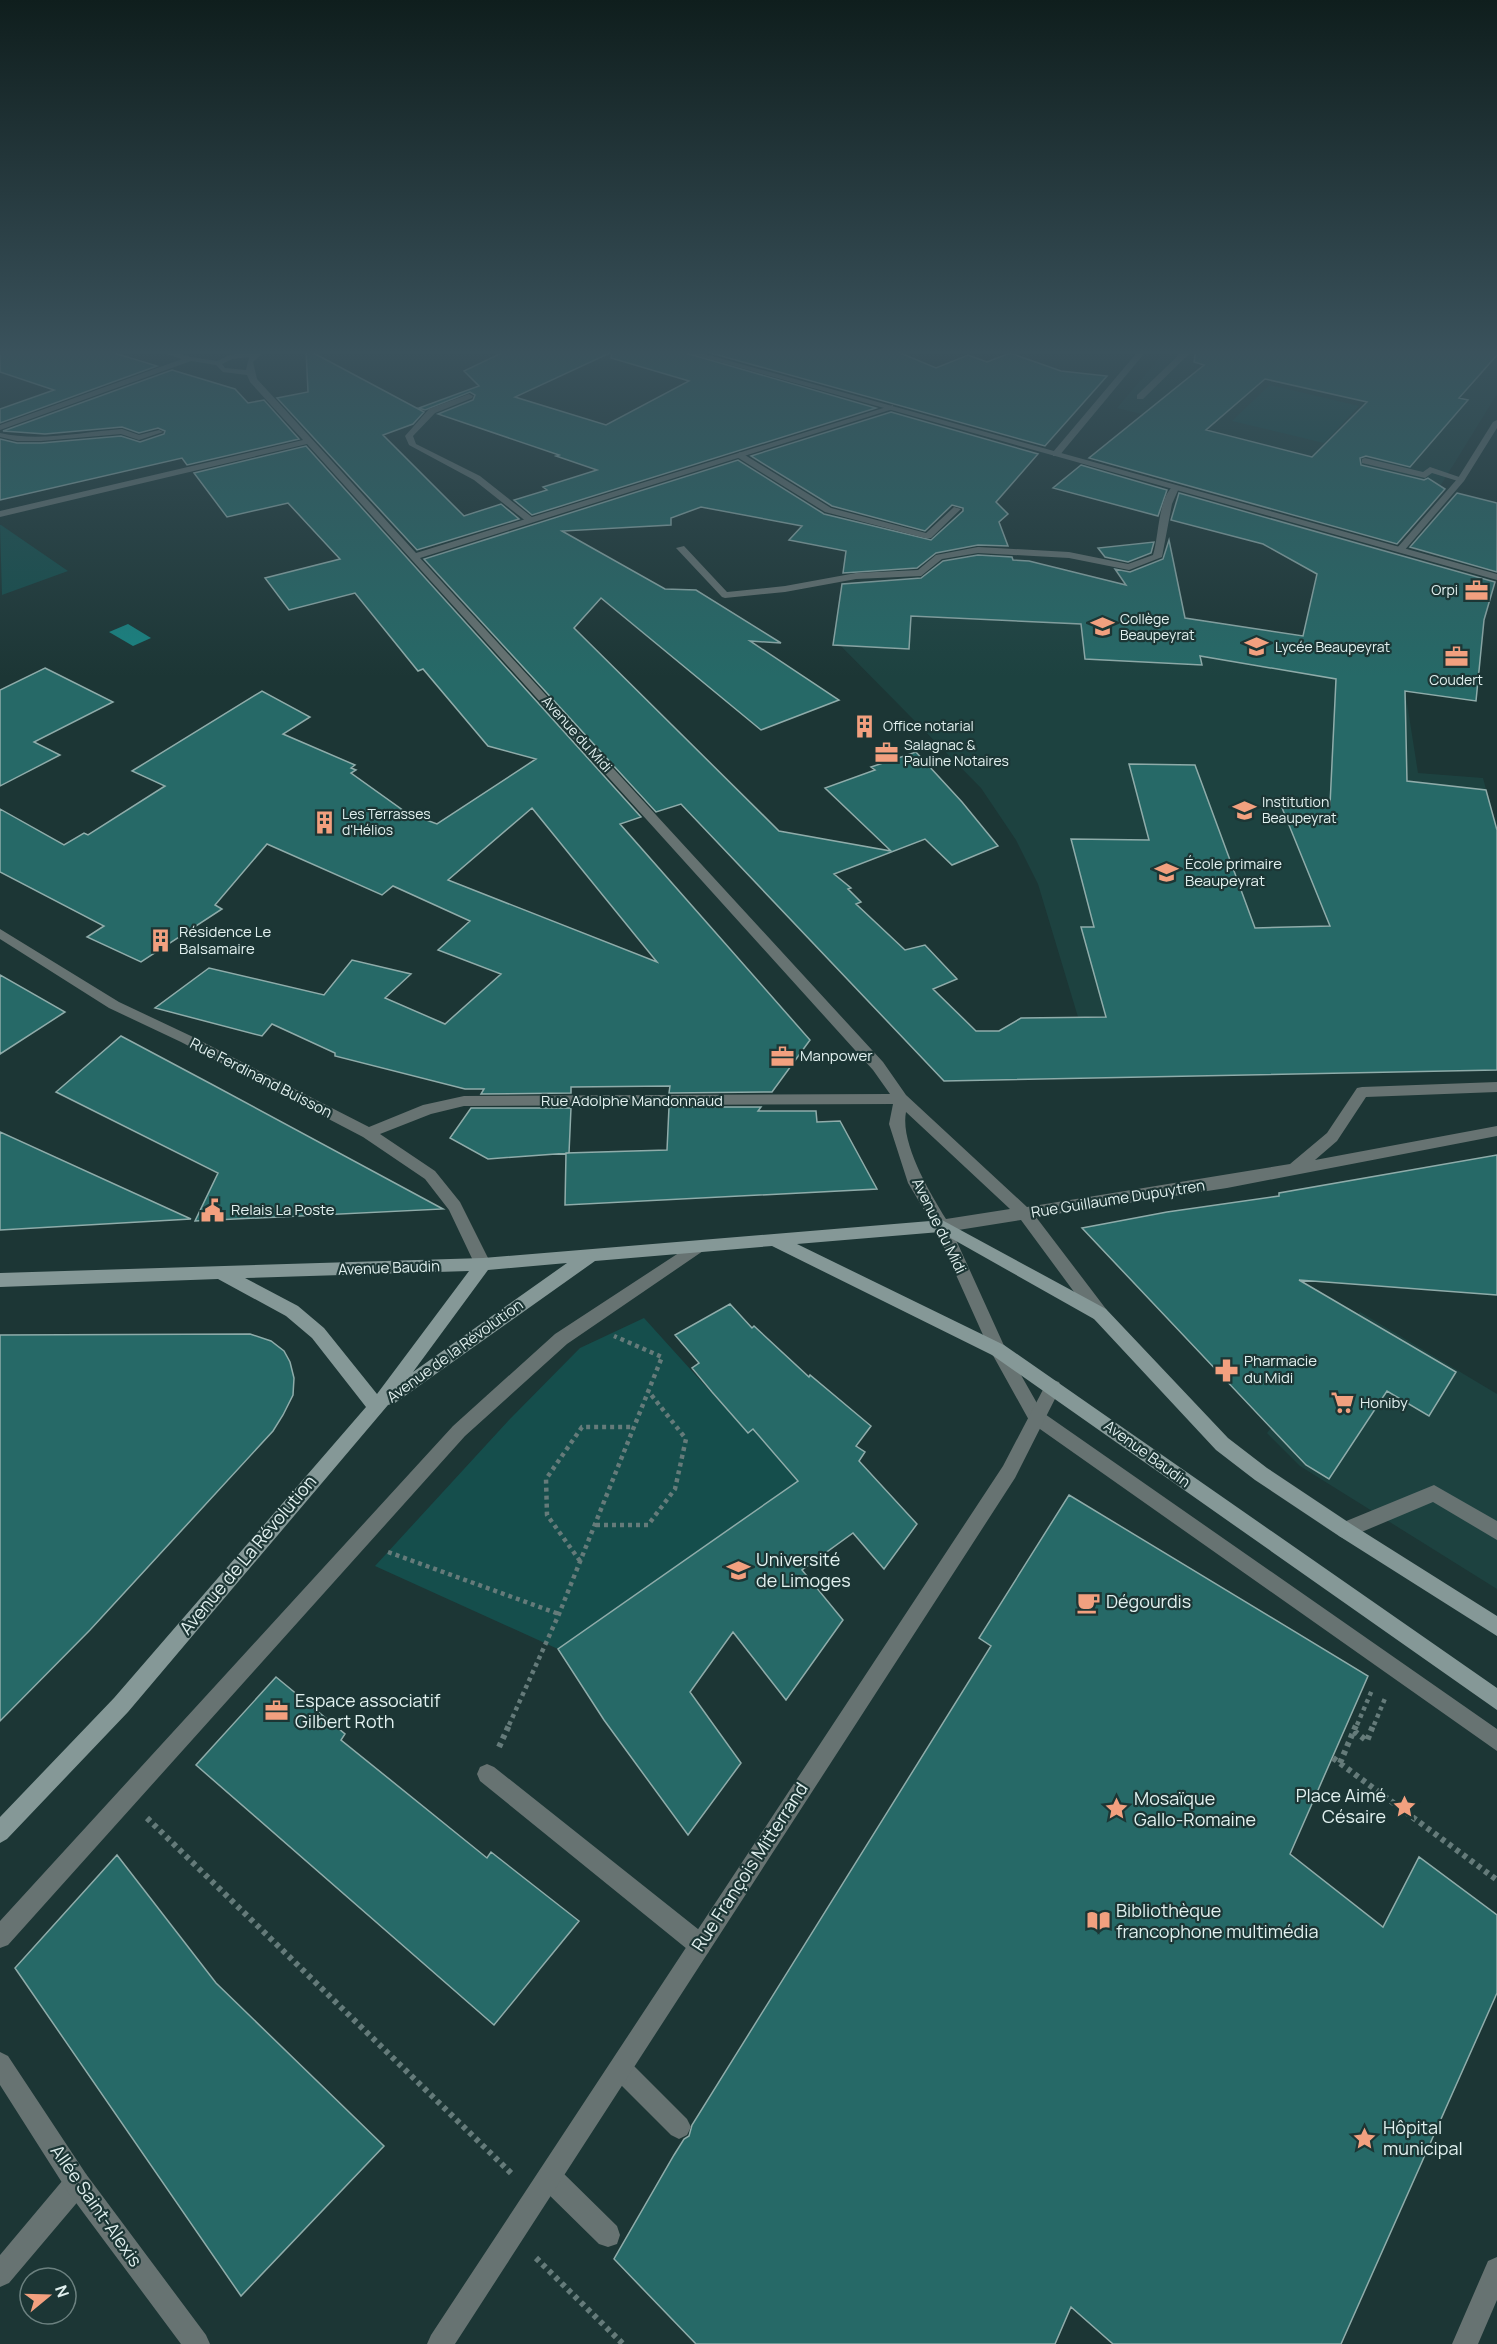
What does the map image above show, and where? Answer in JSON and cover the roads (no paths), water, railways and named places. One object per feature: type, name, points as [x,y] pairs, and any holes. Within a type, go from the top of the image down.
[{"type":"main road","name":"Avenue Baudin","points":[[0,1280],[483,1264],[942,1226]]},
{"type":"main road","points":[[942,1226],[1100,1314],[1222,1444],[1261,1474],[1345,1530],[1497,1627]]},
{"type":"main road","name":"Avenue Baudin","points":[[777,1241],[998,1350],[1497,1700]]},
{"type":"main road","name":"Avenue de la Révolution","points":[[377,1407],[590,1256]]},
{"type":"main road","name":"Avenue de la Révolution","points":[[377,1407],[483,1264]]},
{"type":"main road","points":[[221,1274],[292,1311],[318,1333],[377,1407]]},
{"type":"main road","name":"Avenue de La Révolution","points":[[0,1832],[121,1705],[377,1407]]},
{"type":"street","points":[[0,514],[235,458]]},
{"type":"street","name":"Avenue du Midi","points":[[325,458],[870,1057],[901,1099],[1025,1214]]},
{"type":"street","points":[[439,458],[477,478],[530,520]]},
{"type":"street","points":[[413,557],[729,458]]},
{"type":"street","points":[[745,458],[828,510],[927,536],[957,508]]},
{"type":"street","points":[[1071,458],[1497,578]]},
{"type":"street","points":[[1400,550],[1461,479],[1474,458]]},
{"type":"street","points":[[1365,461],[1425,475],[1430,470],[1461,479]]},
{"type":"street","points":[[681,548],[725,595],[785,589],[856,576],[921,573],[939,557],[978,550],[1069,555],[1129,567],[1157,557],[1162,545],[1168,499],[1175,488]]},
{"type":"street","name":"Rue Ferdinand Buisson","points":[[0,933],[114,1005],[186,1039],[368,1133],[430,1174],[455,1206],[483,1264]]},
{"type":"street","name":"Rue Guillaume Dupuytren","points":[[1293,1169],[1332,1137],[1362,1092],[1497,1086]]},
{"type":"street","name":"Avenue du Midi","points":[[901,1099],[896,1124],[916,1183],[942,1226],[998,1350],[1036,1417]]},
{"type":"street","name":"Rue Adolphe Mandonnaud","points":[[368,1133],[428,1109],[464,1101],[901,1099]]},
{"type":"street","name":"Rue Guillaume Dupuytren","points":[[942,1226],[1227,1182],[1497,1131]]},
{"type":"street","points":[[1025,1214],[1100,1314]]},
{"type":"street","points":[[0,1937],[459,1431],[561,1339],[697,1247]]},
{"type":"street","name":"Rue François Mitterrand","points":[[440,2344],[1009,1472],[1053,1387]]},
{"type":"street","points":[[1036,1417],[1497,1741]]},
{"type":"street","points":[[1345,1530],[1434,1492],[1497,1531]]},
{"type":"street","points":[[487,1774],[700,1945]]},
{"type":"street","name":"Allée Saint-Alexis","points":[[0,2064],[77,2183],[197,2344]]},
{"type":"street","points":[[621,2069],[679,2127]]},
{"type":"street","points":[[0,2274],[77,2183]]},
{"type":"street","points":[[543,2188],[608,2235]]},
{"type":"street","points":[[1465,2344],[1497,2270]]},
{"type":"place","name":"Orpi","points":[[1476,590]]},
{"type":"place","name":"Collège Beaupeyrat","points":[[1102,627]]},
{"type":"place","name":"Lycée Beaupeyrat","points":[[1257,647]]},
{"type":"place","name":"Coudert","points":[[1456,656]]},
{"type":"place","name":"Office notarial","points":[[865,726]]},
{"type":"place","name":"Salagnac & Pauline Notaires","points":[[886,753]]},
{"type":"place","name":"Institution Beaupeyrat","points":[[1244,810]]},
{"type":"place","name":"Les Terrasses d'Hélios","points":[[324,822]]},
{"type":"place","name":"École primaire Beaupeyrat","points":[[1167,873]]},
{"type":"place","name":"Résidence Le Balsamaire","points":[[161,941]]},
{"type":"place","name":"Manpower","points":[[782,1056]]},
{"type":"place","name":"Relais La Poste","points":[[213,1210]]},
{"type":"place","name":"Pharmacie du Midi","points":[[1226,1370]]},
{"type":"place","name":"Honiby","points":[[1342,1403]]},
{"type":"place","name":"Université de Limoges","points":[[738,1570]]},
{"type":"place","name":"Dégourdis","points":[[1088,1602]]},
{"type":"place","name":"Espace associatif Gilbert Roth","points":[[277,1711]]},
{"type":"place","name":"Place Aimé Césaire","points":[[1404,1806]]},
{"type":"place","name":"Mosaïque Gallo-Romaine","points":[[1116,1809]]},
{"type":"place","name":"Bibliothèque francophone multimédia","points":[[1098,1921]]},
{"type":"place","name":"Hôpital municipal","points":[[1365,2138]]}]
